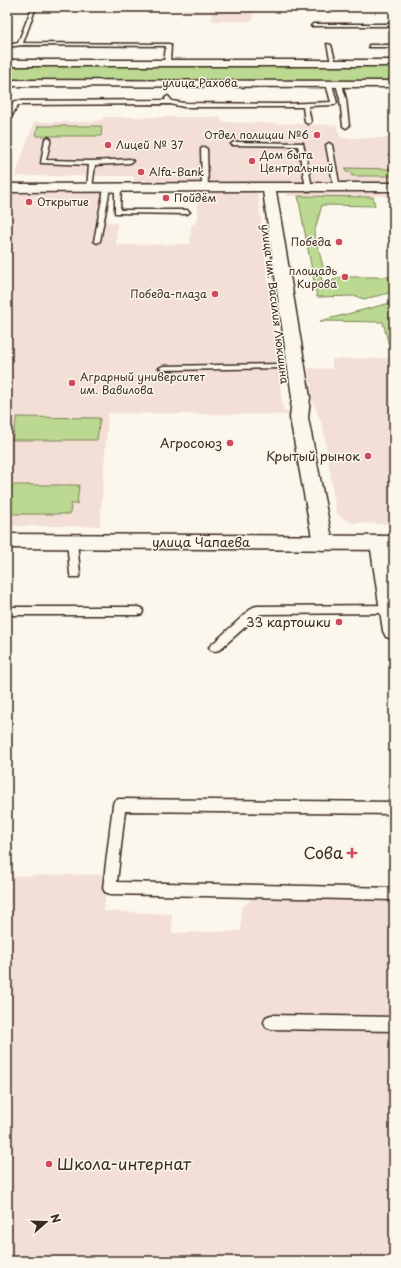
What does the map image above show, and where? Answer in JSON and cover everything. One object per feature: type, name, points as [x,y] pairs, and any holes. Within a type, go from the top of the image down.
[{"type":"street","name":"улица Рахова","points":[[7,63],[394,63]]},
{"type":"street","name":"улица Рахова","points":[[7,83],[169,87],[394,84]]},
{"type":"street","points":[[7,188],[394,188]]},
{"type":"street","name":"улица им. Василия Люкшина","points":[[265,188],[287,398],[299,418]]},
{"type":"street","name":"улица им. Василия Люкшина","points":[[265,188],[301,397],[299,418],[323,543]]},
{"type":"street","name":"улица Чапаева","points":[[7,541],[387,543]]},
{"type":"street","points":[[387,543],[391,609],[394,631]]},
{"type":"lane","points":[[20,44],[34,7]]},
{"type":"lane","points":[[313,25],[394,25]]},
{"type":"lane","points":[[7,46],[20,44],[169,45],[167,63]]},
{"type":"lane","points":[[330,45],[334,63]]},
{"type":"lane","points":[[371,46],[394,46]]},
{"type":"lane","points":[[7,119],[16,103],[169,100],[184,106],[283,106],[334,103],[334,84]]},
{"type":"lane","points":[[334,84],[343,99],[346,126]]},
{"type":"lane","points":[[305,104],[308,122]]},
{"type":"lane","points":[[48,140],[43,162],[92,163],[130,161]]},
{"type":"lane","points":[[234,144],[301,144],[309,188]]},
{"type":"lane","points":[[329,145],[337,188]]},
{"type":"lane","points":[[204,149],[205,188]]},
{"type":"lane","points":[[89,188],[92,163]]},
{"type":"lane","points":[[112,188],[117,212],[187,212]]},
{"type":"lane","points":[[97,241],[112,188]]},
{"type":"lane","points":[[163,368],[283,366]]},
{"type":"lane","points":[[72,541],[75,574]]},
{"type":"lane","points":[[62,611],[72,603]]},
{"type":"lane","points":[[215,647],[257,610],[391,609]]},
{"type":"lane","points":[[7,611],[138,611]]},
{"type":"lane","points":[[394,808],[119,805],[110,888],[394,894]]},
{"type":"lane","points":[[270,1022],[394,1024]]},
{"type":"shaded area","points":[[183,7],[253,7],[253,21],[212,21],[211,12],[183,12]]},
{"type":"shaded area","points":[[103,117],[220,117],[222,122],[336,125],[341,138],[394,138],[394,183],[134,184],[134,176],[15,176],[34,122],[92,122],[103,119]]},
{"type":"shaded area","points":[[7,191],[111,191],[107,222],[117,223],[116,245],[190,244],[191,226],[197,221],[198,191],[254,191],[258,194],[283,409],[293,415],[108,413],[100,526],[7,526]]},
{"type":"shaded area","points":[[394,192],[394,196],[286,196],[286,193]]},
{"type":"shaded area","points":[[394,358],[394,524],[353,523],[340,517],[336,512],[323,427],[313,402],[308,368],[332,369],[332,359]]},
{"type":"shaded area","points":[[109,874],[103,911],[172,914],[172,933],[241,931],[241,908],[256,896],[394,898],[394,1261],[7,1261],[7,876]]},
{"type":"green space","points":[[7,64],[394,65],[394,81],[7,80]]},
{"type":"green space","points":[[38,126],[102,126],[101,136],[36,136]]},
{"type":"green space","points":[[345,168],[394,169],[394,176],[352,176],[351,172],[346,172]]},
{"type":"green space","points":[[298,196],[373,197],[375,206],[322,205],[314,233],[323,266],[320,273],[323,284],[341,277],[394,277],[394,292],[364,299],[355,296],[317,297]]},
{"type":"green space","points":[[394,302],[394,358],[392,358],[383,322],[320,321]]},
{"type":"green space","points":[[17,417],[100,418],[97,440],[12,440]]},
{"type":"green space","points":[[7,485],[79,485],[77,504],[71,504],[70,514],[7,514]]},
{"type":"place","name":"Отдел полиции №6","points":[[317,135]]},
{"type":"place","name":"Лицей № 37","points":[[108,145]]},
{"type":"place","name":"Дом быта Центральный","points":[[252,161]]},
{"type":"place","name":"Alfa-Bank","points":[[141,172]]},
{"type":"place","name":"Пойдём","points":[[166,198]]},
{"type":"place","name":"Открытие","points":[[29,202]]},
{"type":"place","name":"Победа","points":[[339,242]]},
{"type":"place","name":"площадь Кирова","points":[[345,277]]},
{"type":"place","name":"Победа-плаза","points":[[215,294]]},
{"type":"place","name":"Аграрный университет им. Вавилова","points":[[72,383]]},
{"type":"place","name":"Агросоюз","points":[[230,443]]},
{"type":"place","name":"Крытый рынок","points":[[368,456]]},
{"type":"place","name":"33 картошки","points":[[339,622]]},
{"type":"place","name":"Сова","points":[[352,853]]},
{"type":"place","name":"Школа-интернат","points":[[49,1164]]}]
